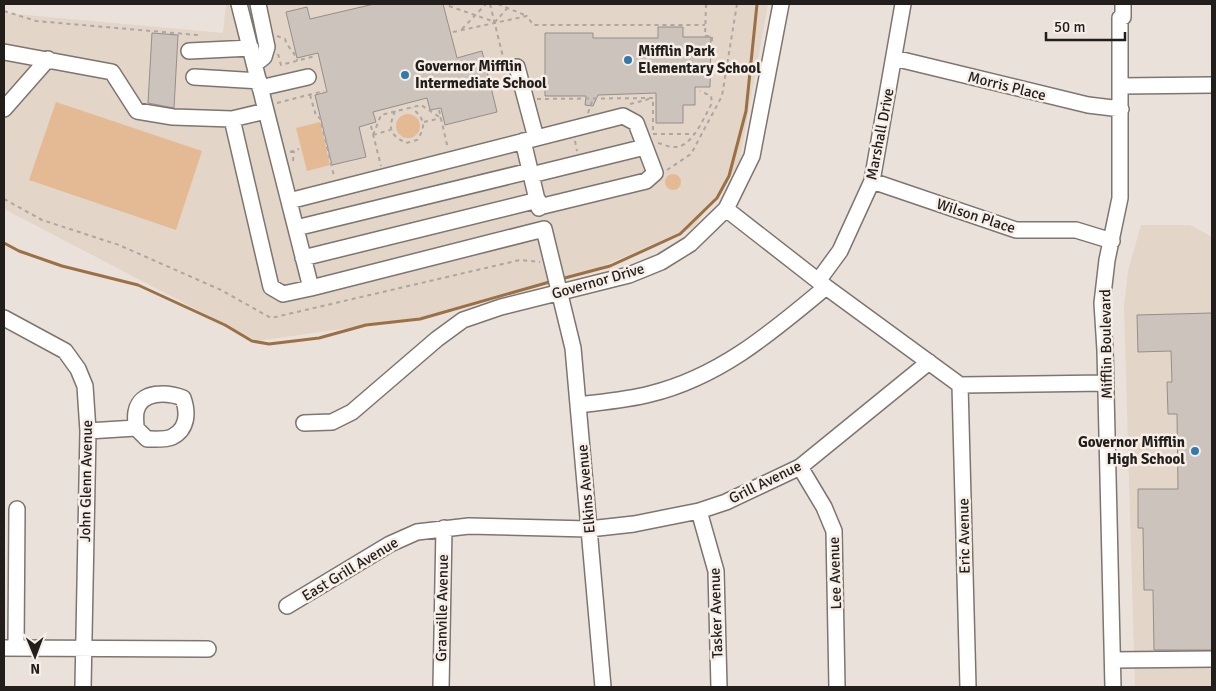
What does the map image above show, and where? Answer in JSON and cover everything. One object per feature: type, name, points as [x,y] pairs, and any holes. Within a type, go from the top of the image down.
[{"type":"street","points":[[239,4],[268,108],[311,288]]},
{"type":"street","points":[[255,64],[264,57],[267,47],[258,4]]},
{"type":"street","name":"Governor Drive","points":[[304,423],[332,422],[352,412],[436,339],[463,320],[501,307],[614,280],[661,262],[690,244],[726,209],[745,173],[756,140],[781,4]]},
{"type":"street","name":"Marshall Drive","points":[[578,405],[651,394],[706,374],[736,358],[765,338],[822,284],[872,181],[903,4]]},
{"type":"street","name":"Mifflin Boulevard","points":[[1113,687],[1106,383],[1102,303],[1106,260],[1112,241],[1120,198],[1120,18],[1123,17],[1123,4]]},
{"type":"street","points":[[189,51],[250,48]]},
{"type":"street","points":[[4,52],[112,72],[137,111],[173,117],[232,119],[268,108]]},
{"type":"street","name":"Morris Place","points":[[894,58],[1088,105],[1121,109]]},
{"type":"street","points":[[5,110],[48,59]]},
{"type":"street","name":"Elkins Avenue","points":[[517,67],[530,140],[531,173],[573,348],[603,687]]},
{"type":"street","points":[[194,77],[260,84],[308,77]]},
{"type":"street","points":[[1121,86],[1212,85]]},
{"type":"street","points":[[289,201],[623,116],[636,123],[654,147],[655,173],[646,181],[303,258]]},
{"type":"street","points":[[232,119],[271,287],[283,294],[544,229]]},
{"type":"street","points":[[296,228],[531,173],[654,147]]},
{"type":"street","name":"Wilson Place","points":[[872,181],[1016,230],[1076,230],[1112,241]]},
{"type":"street","points":[[726,209],[822,284],[960,385],[1106,383]]},
{"type":"street","name":"John Glenn Avenue","points":[[4,318],[65,352],[78,369],[85,386],[88,431],[83,687]]},
{"type":"street","name":"Grill Avenue","points":[[444,528],[469,526],[589,529],[634,524],[699,511],[745,494],[800,467],[846,432],[929,362]]},
{"type":"street","name":"Eric Avenue","points":[[960,385],[968,687]]},
{"type":"street","points":[[88,431],[136,428]]},
{"type":"street","name":"Lee Avenue","points":[[800,467],[824,507],[834,531],[837,687]]},
{"type":"street","points":[[18,509],[10,648],[208,649]]},
{"type":"street","name":"Tasker Avenue","points":[[699,511],[716,571],[719,687]]},
{"type":"street","name":"East Grill Avenue","points":[[287,606],[402,537],[416,532],[444,528]]},
{"type":"street","name":"Granville Avenue","points":[[441,687],[444,528]]},
{"type":"street","points":[[1113,660],[1212,659]]},
{"type":"path","points":[[460,30],[486,4]]},
{"type":"path","points":[[498,4],[527,16],[533,24],[705,25]]},
{"type":"path","points":[[494,22],[511,4]]},
{"type":"path","points":[[706,4],[705,36],[712,36],[712,55]]},
{"type":"path","points":[[663,172],[691,154],[722,96],[738,4]]},
{"type":"path","points":[[449,6],[494,22]]},
{"type":"path","points":[[4,11],[36,21],[197,35],[204,38]]},
{"type":"path","points":[[453,32],[527,16]]},
{"type":"path","points":[[275,42],[272,34],[285,39],[287,46],[296,54],[297,61]]},
{"type":"path","points":[[277,49],[281,64],[315,56]]},
{"type":"path","points":[[268,108],[324,91]]},
{"type":"path","points":[[310,95],[316,116],[320,118],[334,176]]},
{"type":"path","points":[[630,104],[653,98]]},
{"type":"path","points":[[373,135],[381,114],[421,105],[441,118],[424,122]]},
{"type":"path","points":[[395,112],[391,130],[394,137],[406,143],[417,140],[423,131],[424,122],[420,115],[412,108]]},
{"type":"path","points":[[371,126],[384,177]]},
{"type":"path","points":[[373,135],[391,130]]},
{"type":"path","points":[[654,134],[694,134]]},
{"type":"path","points":[[283,154],[300,150]]},
{"type":"shaded area","points":[[226,4],[768,4],[739,164],[694,227],[586,273],[432,316],[257,341],[4,209],[4,13],[223,33]]},
{"type":"shaded area","points":[[56,102],[202,151],[176,230],[29,180]]},
{"type":"shaded area","points":[[408,114],[417,117],[420,126],[417,135],[408,138],[399,135],[396,126],[399,117]]},
{"type":"shaded area","points":[[320,122],[330,165],[307,171],[296,128]]},
{"type":"shaded area","points":[[673,174],[681,182],[673,190],[665,182]]},
{"type":"shaded area","points":[[1141,225],[1190,225],[1212,237],[1212,687],[1135,687],[1124,306],[1128,271]]},
{"type":"building","name":"Governor Mifflin Intermediate School","points":[[374,4],[443,4],[457,58],[482,51],[497,112],[445,125],[441,108],[430,110],[427,98],[373,112],[376,122],[359,127],[366,157],[332,165],[315,95],[327,92],[318,53],[297,58],[286,12],[307,7],[310,19]]},
{"type":"building","name":"Mifflin Park Elementary School","points":[[658,27],[683,27],[683,37],[711,37],[710,87],[695,87],[695,105],[683,105],[683,123],[656,123],[656,93],[598,95],[593,106],[585,105],[586,96],[545,96],[545,33],[593,33],[593,38],[658,38]]},
{"type":"building","points":[[152,33],[178,35],[174,108],[148,103]]},
{"type":"building","name":"Governor Mifflin High School","points":[[1212,313],[1212,650],[1154,650],[1153,590],[1144,590],[1143,528],[1138,528],[1138,489],[1178,489],[1177,414],[1168,414],[1167,382],[1172,382],[1171,351],[1138,352],[1137,315]]},
{"type":"waterway","points":[[561,279],[610,266],[680,234],[717,198],[729,176],[746,111],[757,4]]},
{"type":"waterway","points":[[4,243],[19,251],[62,266],[138,285],[225,325],[252,341],[269,344],[319,338],[366,325],[420,319],[553,281]]},
{"type":"place","name":"Mifflin Park Elementary School","points":[[628,60]]},
{"type":"place","name":"Governor Mifflin Intermediate School","points":[[405,75]]},
{"type":"place","name":"Governor Mifflin High School","points":[[1195,451]]}]
